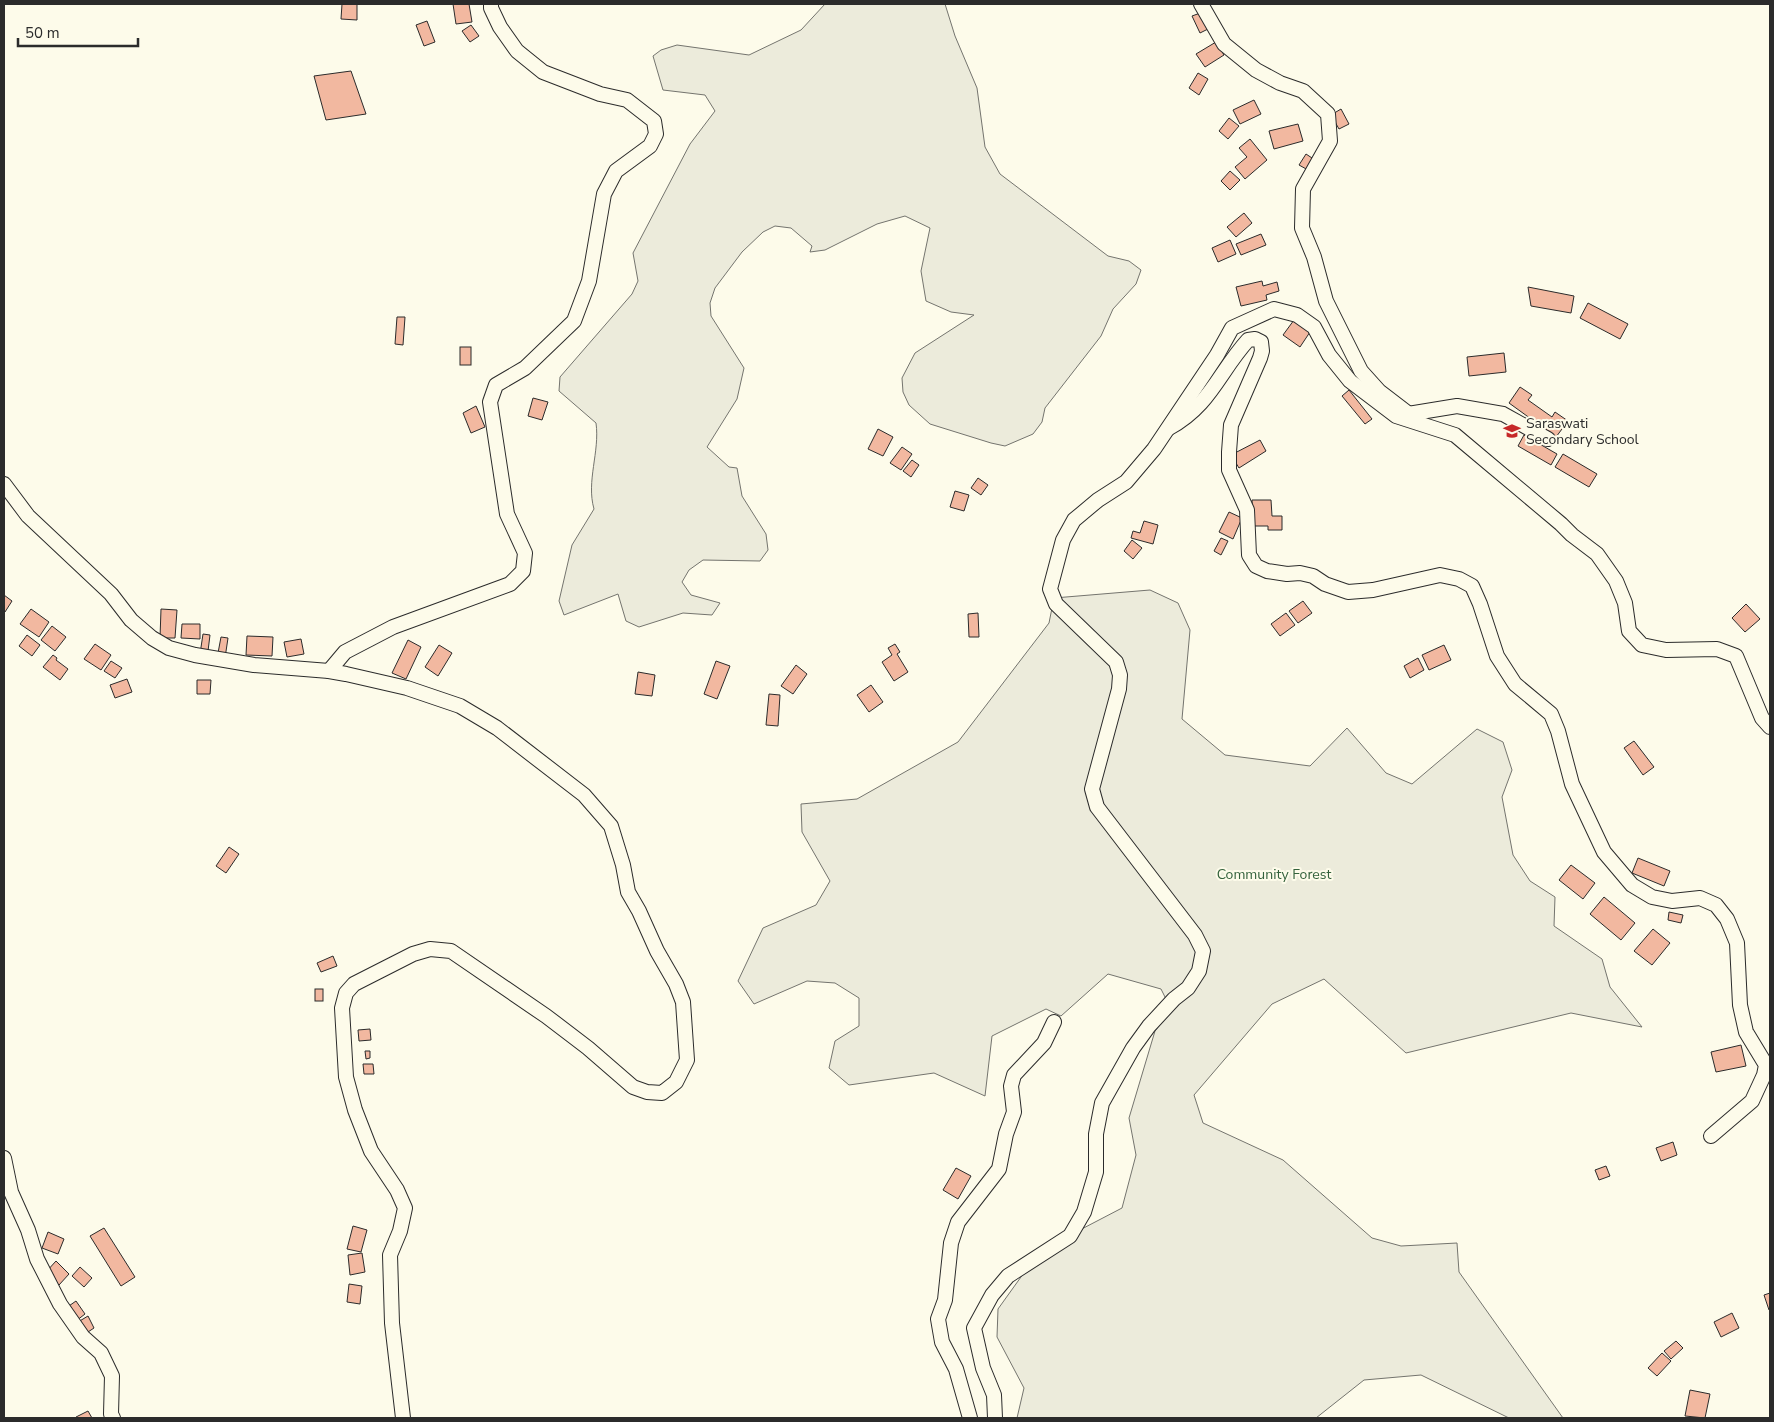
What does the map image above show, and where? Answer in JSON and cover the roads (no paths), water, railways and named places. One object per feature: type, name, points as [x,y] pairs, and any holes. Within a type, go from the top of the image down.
[{"type":"street","points":[[330,671],[345,652],[393,627],[510,584],[523,571],[525,553],[507,514],[490,402],[496,385],[525,368],[574,321],[589,281],[604,194],[616,171],[650,146],[656,134],[654,121],[627,100],[600,94],[543,72],[518,51],[500,27],[491,4]]},
{"type":"street","points":[[1201,4],[1224,44],[1256,70],[1280,83],[1303,91],[1328,114],[1330,141],[1303,189],[1302,228],[1314,257],[1326,301],[1361,371],[1403,415]]},
{"type":"street","points":[[995,1418],[994,1394],[983,1368],[974,1328],[992,1295],[1008,1276],[1070,1236],[1084,1212],[1096,1172],[1096,1134],[1102,1102],[1133,1048],[1149,1026],[1174,999],[1188,988],[1199,971],[1203,951],[1195,935],[1096,807],[1092,789],[1112,716],[1120,674],[1116,662],[1056,604],[1050,590],[1062,540],[1074,520],[1098,500],[1126,482],[1154,449],[1232,328],[1274,309],[1297,315],[1314,327],[1329,355],[1350,381],[1403,415],[1455,435],[1597,554],[1616,581],[1625,604],[1629,630],[1642,645],[1666,650],[1717,650],[1736,656],[1762,718],[1770,727]]},
{"type":"street","points":[[1166,429],[1185,420],[1202,404],[1238,350],[1248,340],[1255,339],[1261,342],[1262,351],[1232,425],[1228,452],[1229,470],[1247,510],[1249,556],[1256,566],[1267,571],[1287,574],[1300,573],[1314,576],[1325,584],[1348,592],[1373,590],[1440,575],[1459,579],[1472,586],[1497,656],[1515,684],[1551,714],[1558,731],[1572,784],[1604,852],[1632,885],[1652,898],[1672,901],[1700,898],[1716,905],[1727,919],[1737,942],[1740,1005],[1746,1032],[1766,1065],[1764,1075],[1752,1101],[1711,1136]]},
{"type":"street","points":[[1403,415],[1457,406],[1504,414],[1548,440]]},
{"type":"street","points":[[4,484],[28,516],[111,594],[131,620],[152,638],[169,648],[254,666],[330,671],[407,688],[460,706],[497,728],[584,795],[611,826],[623,865],[628,892],[657,951],[676,984],[683,1002],[687,1060],[676,1082],[662,1093],[647,1092],[633,1087],[574,1037],[450,951],[430,949],[413,954],[354,984],[346,993],[342,1008],[346,1077],[371,1151],[397,1190],[405,1208],[400,1231],[390,1255],[392,1323],[403,1418]]},
{"type":"street","points":[[970,1418],[956,1370],[942,1342],[938,1319],[945,1300],[951,1243],[958,1222],[999,1169],[1006,1134],[1014,1112],[1011,1086],[1014,1075],[1044,1043],[1054,1022]]},
{"type":"street","points":[[4,1158],[11,1192],[28,1230],[37,1259],[60,1304],[83,1337],[101,1353],[112,1376],[111,1414],[113,1418]]},
{"type":"place","name":"Saraswati Secondary School","points":[[1512,431]]},
{"type":"park label","name":"Community Forest","points":[[1274,874]]}]
